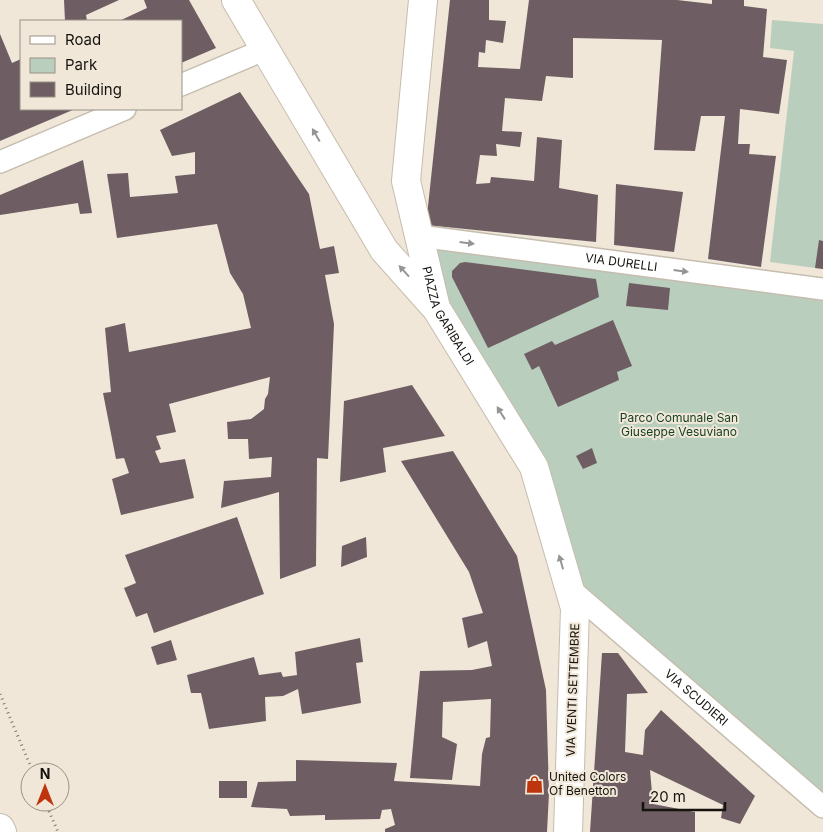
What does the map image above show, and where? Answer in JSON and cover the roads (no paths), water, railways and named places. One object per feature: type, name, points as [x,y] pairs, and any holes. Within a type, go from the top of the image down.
[{"type":"main road","points":[[236,0],[384,250],[436,308]]},
{"type":"main road","name":"PIAZZA GARIBALDI","points":[[423,0],[406,181],[436,308],[534,467],[572,598]]},
{"type":"main road","name":"VIA VENTI SETTEMBRE","points":[[568,832],[572,598]]},
{"type":"main road","points":[[0,828],[2,832]]},
{"type":"street","points":[[182,85],[266,49]]},
{"type":"street","points":[[0,162],[123,110]]},
{"type":"street","name":"VIA DURELLI","points":[[419,236],[823,289]]},
{"type":"street","name":"VIA SCUDIERI","points":[[572,598],[823,807]]},
{"type":"place","name":"United Colors Of Benetton","points":[[535,784]]},
{"type":"park label","name":"Parco Comunale San Giuseppe Vesuviano","points":[[679,425]]}]
